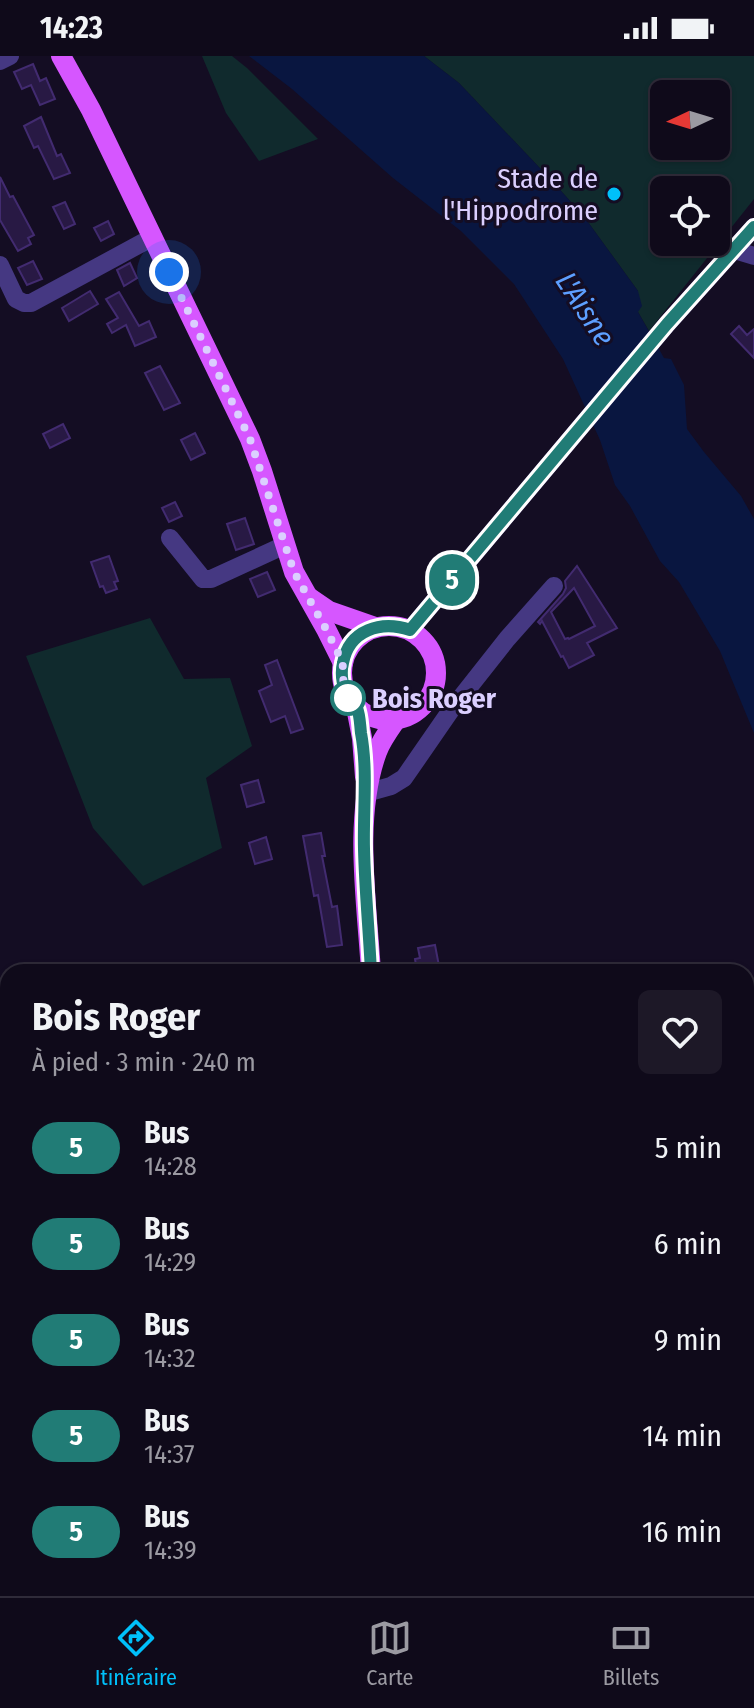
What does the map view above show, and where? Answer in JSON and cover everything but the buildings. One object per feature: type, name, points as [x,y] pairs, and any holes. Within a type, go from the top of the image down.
[{"type":"main road","points":[[61,56],[91,110],[250,439],[294,572],[343,663]]},
{"type":"main road","points":[[307,596],[329,611],[375,627]]},
{"type":"main road","points":[[399,626],[410,630],[431,651],[436,665],[436,680],[431,695],[410,716],[381,720],[368,715],[356,707],[344,687],[343,663],[347,651],[354,640],[375,627],[399,626]]},
{"type":"main road","points":[[356,707],[366,793],[364,848],[371,964]]},
{"type":"main road","points":[[366,793],[378,750],[396,720]]},
{"type":"street","points":[[0,61],[10,56]]},
{"type":"street","points":[[410,630],[667,324],[754,227]]},
{"type":"street","points":[[0,265],[16,299],[31,303],[153,237]]},
{"type":"street","points":[[734,250],[754,256]]},
{"type":"street","points":[[170,538],[203,579],[211,579],[285,545]]},
{"type":"street","points":[[366,793],[391,786],[404,778],[451,710],[554,586]]},
{"type":"green space","points":[[202,56],[232,56],[318,139],[259,161],[226,113]]},
{"type":"green space","name":"Stade de l'Hippodrome","points":[[424,56],[754,56],[754,199],[730,229],[730,176],[650,176],[650,256],[709,256],[649,331],[638,312],[638,291],[585,218],[459,83]]},
{"type":"green space","points":[[150,618],[184,679],[230,678],[252,746],[206,778],[222,848],[143,886],[93,828],[26,656]]},
{"type":"water","name":"L'Aisne","points":[[249,56],[424,56],[459,83],[585,218],[638,291],[642,306],[638,312],[664,358],[671,359],[684,385],[687,429],[741,496],[754,519],[754,733],[720,651],[679,582],[660,561],[615,485],[600,440],[563,359],[514,284],[461,231],[393,178],[292,89]]},
{"type":"bus line","name":"5","points":[[371,964],[362,738],[356,707],[344,687],[343,663],[347,651],[354,640],[375,627],[399,626],[410,630],[667,324],[754,227]]},
{"type":"place","name":"Stade de l'Hippodrome","points":[[614,194]]},
{"type":"place","name":"Bois Roger","points":[[348,698]]},
{"type":"route","points":[[169,272],[250,439],[294,572],[343,663],[342,675],[348,698]]}]
